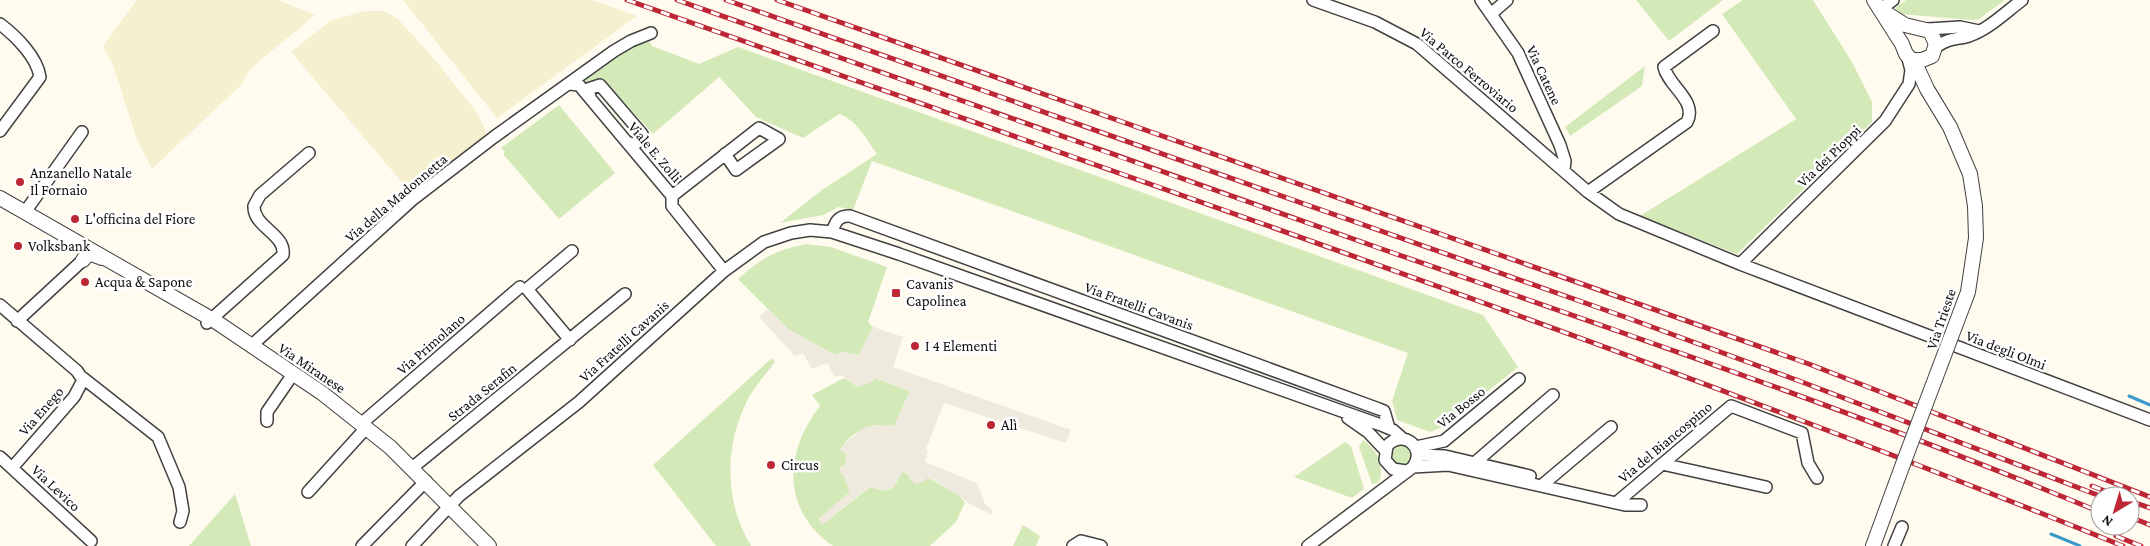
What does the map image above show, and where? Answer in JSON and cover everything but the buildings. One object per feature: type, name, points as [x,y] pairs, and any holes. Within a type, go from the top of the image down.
[{"type":"street","name":"Via Parco Ferroviario","points":[[1312,0],[1375,22],[1417,44],[1588,192],[1619,214],[1740,264]]},
{"type":"street","name":"Via Catene","points":[[1481,0],[1492,13],[1518,53],[1560,145],[1565,161],[1564,170]]},
{"type":"street","points":[[1492,13],[1507,0]]},
{"type":"street","points":[[1877,5],[1893,0]]},
{"type":"street","points":[[1921,28],[1906,34],[1907,52],[1922,60],[1953,38],[1970,36],[1979,31],[2022,0]]},
{"type":"street","points":[[1877,5],[1905,25],[1921,28],[1960,27],[1979,31]]},
{"type":"street","name":"Via Trieste","points":[[1873,546],[1968,292],[1976,238],[1975,206],[1970,174],[1950,127],[1931,92],[1877,5]]},
{"type":"street","points":[[0,24],[17,38],[36,67],[40,78],[0,131]]},
{"type":"street","name":"Via Trieste","points":[[1921,28],[1933,34],[1933,52],[1928,73],[1931,92]]},
{"type":"street","points":[[1588,192],[1687,122],[1690,116],[1689,106],[1664,67],[1713,31]]},
{"type":"street","name":"Via della Madonnetta","points":[[250,346],[412,200],[494,137],[628,42],[651,34]]},
{"type":"street","name":"Via dei Pioppi","points":[[1740,264],[1885,121],[1909,84],[1911,70],[1907,52]]},
{"type":"street","name":"Viale E. Zolli","points":[[570,84],[579,85],[590,97],[672,196],[672,206],[724,271]]},
{"type":"street","points":[[590,97],[588,89],[600,85],[642,134],[642,138],[634,144],[627,142]]},
{"type":"street","points":[[0,205],[22,217],[82,132]]},
{"type":"street","points":[[209,322],[283,255],[282,246],[255,216],[254,206],[260,195],[309,154]]},
{"type":"street","points":[[672,196],[725,154]]},
{"type":"street","name":"Via Miranese","points":[[0,198],[22,217],[63,239],[123,267],[209,322]]},
{"type":"street","name":"Via Fratelli Cavanis","points":[[832,232],[835,222],[843,216],[850,216],[1379,409],[1384,411],[1389,428]]},
{"type":"street","points":[[848,237],[854,225],[867,223]]},
{"type":"street","name":"Via Fratelli Cavanis","points":[[412,546],[459,496],[586,396],[724,271],[752,249],[775,238],[810,230],[832,232],[848,237],[1389,428],[1402,438]]},
{"type":"street","points":[[63,239],[85,250],[84,257]]},
{"type":"street","points":[[570,340],[527,289],[572,251]]},
{"type":"street","points":[[16,321],[84,257],[92,253],[123,267]]},
{"type":"street","name":"Via Miranese","points":[[84,257],[143,284],[238,338],[293,374],[364,425],[426,481],[489,546]]},
{"type":"street","name":"Via degli Olmi","points":[[1740,264],[2150,420]]},
{"type":"street","name":"Via Primolano","points":[[364,425],[520,287]]},
{"type":"street","name":"Strada Serafin","points":[[412,468],[625,294]]},
{"type":"street","points":[[0,305],[16,321],[80,375],[150,429],[161,442],[179,487],[184,512],[180,522]]},
{"type":"street","name":"Via Miranese","points":[[267,421],[267,412],[293,374]]},
{"type":"street","name":"Via Enego","points":[[12,468],[78,391],[83,383],[80,375]]},
{"type":"street","name":"Via Bosso","points":[[1417,451],[1444,441],[1519,379]]},
{"type":"street","points":[[1553,395],[1471,466],[1448,465],[1397,471],[1389,466],[1385,460],[1385,450],[1390,442],[1402,438],[1408,439],[1417,451],[1445,456],[1471,466],[1545,483],[1611,427]]},
{"type":"street","name":"Via del Biancospino","points":[[1545,483],[1619,501],[1730,406],[1802,433],[1808,463],[1817,478]]},
{"type":"street","name":"Via Fratelli Cavanis","points":[[1334,409],[1368,432],[1385,450]]},
{"type":"street","points":[[308,492],[364,425]]},
{"type":"street","points":[[1308,546],[1399,479],[1410,469],[1417,451]]},
{"type":"street","name":"Via Levico","points":[[0,457],[91,541]]},
{"type":"street","points":[[1662,464],[1766,487]]},
{"type":"street","points":[[1378,493],[1386,480],[1389,466]]},
{"type":"street","points":[[362,546],[426,481]]},
{"type":"street","points":[[1894,546],[1902,527]]},
{"type":"street","points":[[1074,546],[1081,541],[1100,546]]},
{"type":"shaded area","points":[[137,0],[278,0],[315,15],[250,69],[241,85],[152,169],[137,140],[113,65],[103,46]]},
{"type":"shaded area","points":[[403,0],[592,0],[637,16],[497,118]]},
{"type":"shaded area","points":[[364,11],[384,11],[398,19],[430,54],[476,111],[486,131],[484,139],[412,194],[291,52],[330,21]]},
{"type":"shaded area","points":[[768,309],[788,329],[835,355],[841,352],[859,355],[873,327],[903,337],[893,367],[1071,430],[1066,443],[944,403],[926,449],[928,450],[925,462],[977,483],[985,504],[992,509],[992,515],[968,503],[960,496],[928,477],[925,481],[917,484],[910,480],[908,474],[902,472],[894,487],[885,491],[869,487],[823,524],[818,519],[850,492],[843,474],[840,473],[840,466],[844,466],[847,454],[840,450],[844,444],[864,428],[874,425],[894,426],[910,391],[875,378],[873,382],[857,387],[841,375],[835,377],[827,363],[812,369],[803,353],[795,356],[759,317]]},
{"type":"green space","points":[[1636,0],[1723,0],[1669,41]]},
{"type":"green space","points":[[1743,0],[1813,0],[1852,62],[1872,102],[1872,122],[1737,254],[1640,216],[1796,119],[1722,14]]},
{"type":"green space","points":[[1906,0],[2005,0],[1979,19],[1972,20],[1900,14],[1895,8]]},
{"type":"green space","points":[[647,38],[652,46],[699,64],[738,47],[1483,315],[1518,367],[1445,426],[1430,432],[1397,420],[1392,401],[1408,353],[872,161],[853,210],[839,207],[823,215],[780,223],[822,190],[877,154],[865,136],[856,125],[839,114],[803,138],[756,117],[719,77],[653,134],[602,78],[586,84],[584,80],[589,73]]},
{"type":"green space","points":[[1645,66],[1642,86],[1570,136],[1565,127]]},
{"type":"green space","points":[[559,105],[615,173],[559,219],[503,154],[505,152],[501,148]]},
{"type":"green space","points":[[807,244],[831,247],[887,267],[868,322],[873,327],[859,355],[841,352],[835,355],[788,329],[738,279],[761,260],[778,252]]},
{"type":"green space","points":[[772,358],[775,362],[751,394],[740,417],[731,454],[730,473],[736,511],[742,529],[751,546],[716,546],[653,465]]},
{"type":"green space","points":[[844,378],[854,384],[875,378],[910,391],[894,426],[877,426],[856,433],[840,450],[847,454],[843,474],[850,492],[819,519],[823,524],[870,487],[885,491],[894,487],[902,472],[908,474],[910,480],[917,484],[927,477],[960,496],[965,503],[956,522],[930,546],[833,546],[816,532],[804,515],[797,498],[794,480],[795,461],[800,442],[808,424],[820,406],[812,395]]},
{"type":"green space","points":[[1363,440],[1372,448],[1378,458],[1381,470],[1379,482],[1372,484],[1359,447]]},
{"type":"green space","points":[[1345,442],[1351,446],[1364,489],[1352,498],[1294,477]]},
{"type":"green space","points":[[1402,445],[1409,448],[1412,455],[1409,462],[1402,465],[1395,462],[1392,455],[1395,448]]},
{"type":"green space","points":[[235,494],[251,546],[189,546]]},
{"type":"green space","points":[[1023,525],[1040,536],[1036,546],[1013,546]]},
{"type":"waterway","points":[[2129,396],[2150,405]]},
{"type":"waterway","points":[[2051,534],[2080,546]]},
{"type":"railway","points":[[627,0],[1565,332],[1938,473],[2123,546]]},
{"type":"railway","points":[[677,0],[1741,375],[1921,441],[2090,508]]},
{"type":"railway","points":[[726,0],[1625,317],[1802,382],[2090,492]]},
{"type":"railway","points":[[777,0],[1809,364],[2150,497]]},
{"type":"railway","points":[[2140,504],[2150,508]]},
{"type":"railway","points":[[2140,521],[2150,525]]},
{"type":"railway","points":[[2116,536],[2141,546]]},
{"type":"place","name":"Anzanello Natale Il Fornaio","points":[[20,182]]},
{"type":"place","name":"L'officina del Fiore","points":[[75,219]]},
{"type":"place","name":"Volksbank","points":[[18,246]]},
{"type":"place","name":"Acqua & Sapone","points":[[85,282]]},
{"type":"place","name":"Cavanis Capolinea","points":[[896,293]]},
{"type":"place","name":"I 4 Elementi","points":[[915,346]]},
{"type":"place","name":"Alì","points":[[991,425]]},
{"type":"place","name":"Circus","points":[[771,465]]}]
